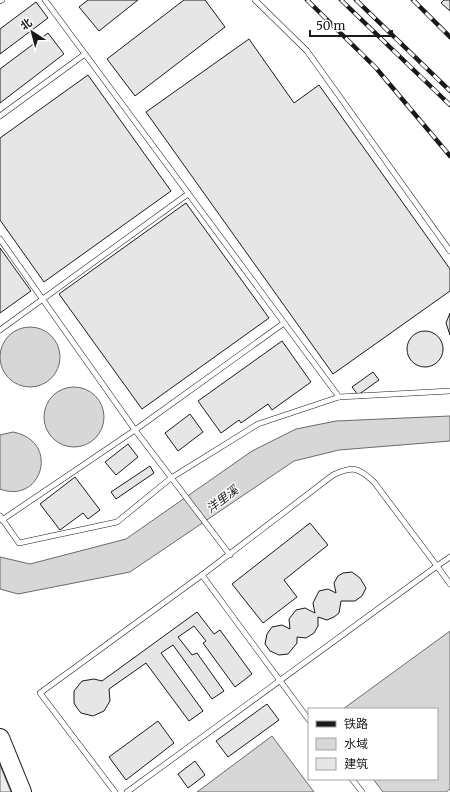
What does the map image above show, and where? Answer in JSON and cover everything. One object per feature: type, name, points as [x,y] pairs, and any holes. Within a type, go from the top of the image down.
[{"type":"highway","points":[[0,738],[22,792]]},
{"type":"lane","points":[[45,0],[339,397]]},
{"type":"lane","points":[[255,0],[307,51],[450,251]]},
{"type":"lane","points":[[0,116],[85,54]]},
{"type":"lane","points":[[0,330],[188,194]]},
{"type":"lane","points":[[0,240],[135,430],[230,555]]},
{"type":"lane","points":[[284,323],[135,430],[1,518],[19,543],[117,522],[171,478],[258,424],[339,397],[450,391]]},
{"type":"lane","points":[[115,792],[40,693],[230,555],[333,475],[346,468],[362,470],[374,482],[450,584]]},
{"type":"lane","points":[[127,792],[450,557]]},
{"type":"lane","points":[[202,575],[308,719]]},
{"type":"lane","points":[[353,780],[362,792]]},
{"type":"shaded area","points":[[0,765],[11,792],[0,792]]},
{"type":"water","points":[[30,327],[46,332],[51,336],[55,341],[60,357],[55,373],[51,378],[46,382],[30,387],[14,382],[9,378],[5,373],[0,357],[5,341],[9,336],[14,332]]},
{"type":"water","points":[[74,387],[90,392],[95,396],[99,401],[104,417],[99,433],[95,438],[90,442],[74,447],[58,442],[53,438],[49,433],[44,417],[49,401],[53,396],[58,392]]},
{"type":"water","name":"洋里溪","points":[[450,416],[450,441],[339,450],[294,461],[130,572],[18,594],[0,589],[0,557],[30,564],[126,539],[252,451],[296,429],[336,421]]},
{"type":"water","points":[[13,432],[28,438],[37,447],[41,458],[40,470],[35,480],[26,488],[15,492],[0,489],[0,435]]},
{"type":"water","points":[[450,631],[450,789],[446,792],[383,792],[374,780],[438,780],[438,708],[344,708]]},
{"type":"water","points":[[272,736],[314,792],[197,792]]},
{"type":"building","points":[[88,0],[138,0],[99,31],[79,7]]},
{"type":"building","points":[[184,0],[205,0],[225,27],[135,96],[107,59]]},
{"type":"building","points":[[444,0],[450,0],[450,11],[441,3]]},
{"type":"building","points":[[36,2],[48,18],[0,54],[0,29]]},
{"type":"building","points":[[48,33],[64,54],[0,103],[0,69]]},
{"type":"building","points":[[249,39],[294,103],[319,85],[450,269],[450,291],[333,374],[146,112]]},
{"type":"building","points":[[88,75],[171,191],[44,282],[0,220],[0,138]]},
{"type":"building","points":[[186,203],[269,318],[142,409],[59,294]]},
{"type":"building","points":[[0,248],[31,291],[0,313]]},
{"type":"building","points":[[450,313],[450,335],[446,323]]},
{"type":"building","points":[[429,331],[438,336],[442,342],[442,356],[438,362],[429,367],[421,367],[412,362],[408,356],[407,345],[412,336],[418,332]]},
{"type":"building","points":[[282,341],[311,382],[272,410],[268,404],[241,423],[239,420],[221,433],[198,401]]},
{"type":"building","points":[[373,372],[379,380],[358,395],[352,387]]},
{"type":"building","points":[[190,414],[203,432],[178,451],[165,433]]},
{"type":"building","points":[[128,444],[138,457],[116,475],[105,462]]},
{"type":"building","points":[[150,466],[154,473],[116,499],[111,492]]},
{"type":"building","points":[[75,477],[100,510],[88,519],[83,513],[60,530],[40,504]]},
{"type":"building","points":[[310,523],[328,545],[284,580],[297,597],[263,623],[232,584]]},
{"type":"building","points":[[352,572],[360,578],[366,588],[362,596],[355,601],[341,601],[339,613],[334,617],[327,620],[318,617],[318,626],[314,633],[306,638],[297,637],[297,643],[288,654],[279,655],[270,651],[265,644],[267,634],[272,627],[282,625],[290,629],[289,619],[296,610],[305,608],[315,613],[313,603],[319,591],[328,589],[336,593],[334,583],[338,576],[343,573]]},
{"type":"building","points":[[197,612],[214,634],[220,630],[252,674],[235,687],[203,643],[206,641],[194,626],[178,637],[192,655],[197,653],[224,691],[212,699],[173,645],[161,653],[203,711],[189,721],[146,663],[109,689],[110,701],[104,711],[93,716],[81,713],[74,703],[74,691],[82,681],[94,679],[102,681]]},
{"type":"building","points":[[267,704],[279,720],[228,757],[216,741]]},
{"type":"building","points":[[158,721],[174,743],[126,780],[109,757]]},
{"type":"building","points":[[195,761],[205,775],[188,788],[178,774]]},
{"type":"railway","points":[[307,0],[376,68],[450,156]]},
{"type":"railway","points":[[341,0],[450,105]]},
{"type":"railway","points":[[356,0],[450,91]]},
{"type":"railway","points":[[413,0],[450,37]]}]
